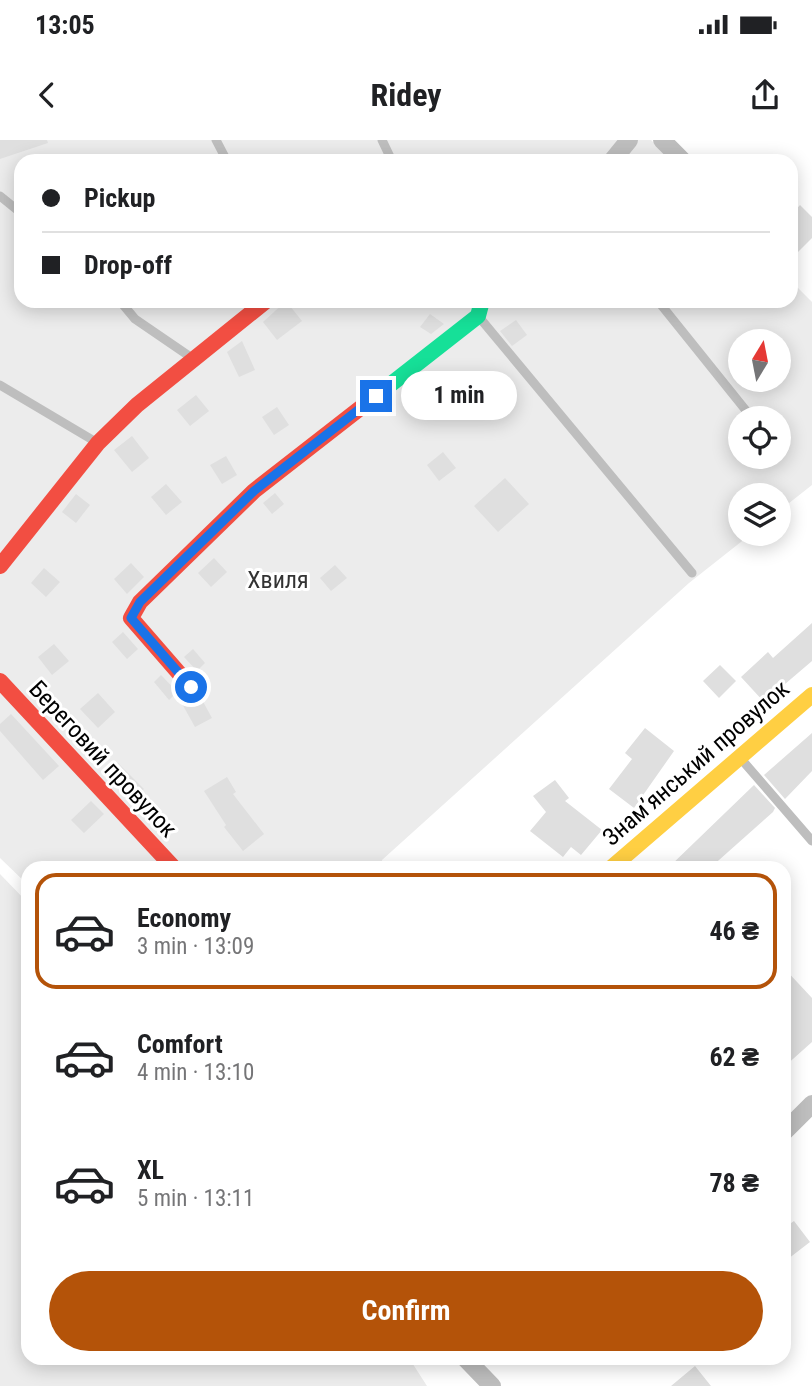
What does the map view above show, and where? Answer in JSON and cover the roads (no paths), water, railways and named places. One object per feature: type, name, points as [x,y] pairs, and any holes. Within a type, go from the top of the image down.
[{"type":"street","points":[[618,154],[629,140]]},
{"type":"street","points":[[662,140],[676,154]]},
{"type":"street","points":[[2,558],[98,443],[137,405],[257,308]]},
{"type":"street","points":[[191,687],[131,618],[140,602],[254,491],[480,309]]},
{"type":"street","name":"Береговий провулок","points":[[0,681],[167,861]]},
{"type":"street","name":"Знамʼянський провулок","points":[[619,861],[741,759],[812,695]]},
{"type":"street","points":[[791,1125],[812,1104]]},
{"type":"street","points":[[472,1365],[492,1386]]},
{"type":"lane","points":[[0,196],[14,207]]},
{"type":"lane","points":[[126,308],[135,319],[194,359]]},
{"type":"lane","points":[[664,308],[742,406]]},
{"type":"lane","points":[[480,309],[692,573]]},
{"type":"lane","points":[[0,386],[98,443]]},
{"type":"lane","points":[[741,759],[812,841]]},
{"type":"park label","name":"Хвиля","points":[[278,580]]}]
